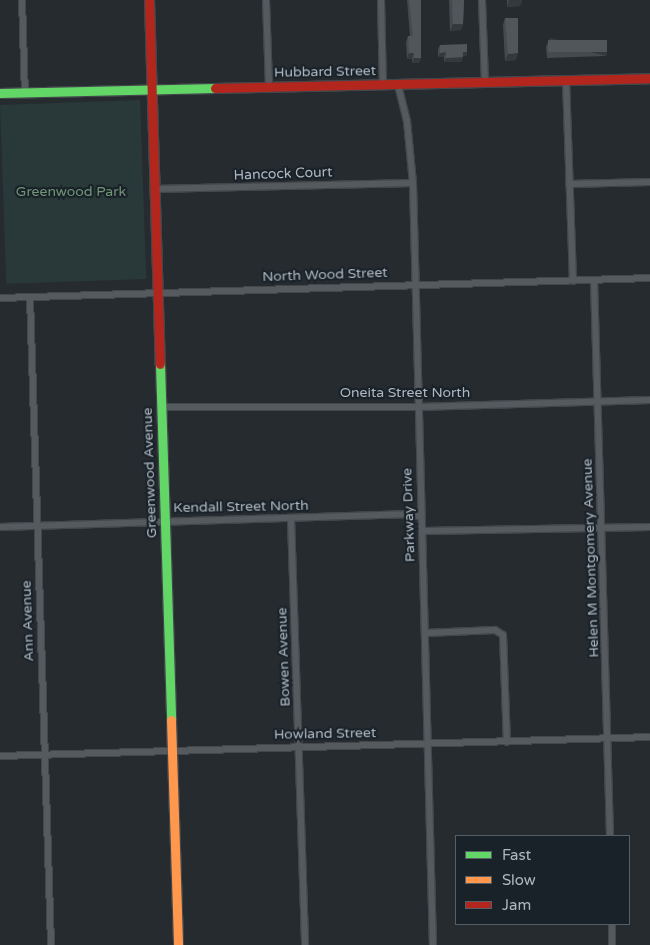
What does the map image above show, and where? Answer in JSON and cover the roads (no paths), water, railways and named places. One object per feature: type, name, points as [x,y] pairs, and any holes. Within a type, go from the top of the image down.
[{"type":"street","points":[[22,0],[25,93]]},
{"type":"street","name":"Greenwood Avenue","points":[[149,0],[178,945]]},
{"type":"street","points":[[266,0],[269,86]]},
{"type":"street","points":[[381,0],[383,85]]},
{"type":"street","points":[[482,0],[485,83]]},
{"type":"street","name":"Hubbard Street","points":[[0,93],[269,86],[398,86],[650,78]]},
{"type":"street","points":[[566,80],[573,280]]},
{"type":"street","name":"Parkway Drive","points":[[398,86],[407,121],[413,183],[414,285],[434,945]]},
{"type":"street","points":[[569,184],[650,182]]},
{"type":"street","name":"Hancock Court","points":[[154,189],[413,183]]},
{"type":"street","name":"North Wood Street","points":[[0,298],[650,278]]},
{"type":"street","name":"Helen M Montgomery Avenue","points":[[594,280],[603,528],[610,835]]},
{"type":"street","name":"Ann Avenue","points":[[30,297],[51,945]]},
{"type":"street","name":"Oneita Street North","points":[[161,407],[418,407],[650,400]]},
{"type":"street","name":"Kendall Street North","points":[[0,527],[411,514],[422,517]]},
{"type":"street","name":"Bowen Avenue","points":[[291,519],[305,945]]},
{"type":"street","points":[[422,530],[650,527]]},
{"type":"street","points":[[425,633],[495,630],[503,635],[507,742]]},
{"type":"street","name":"Howland Street","points":[[0,756],[650,737]]},
{"type":"street","points":[[612,925],[612,945]]},
{"type":"park label","name":"Greenwood Park","points":[[71,192]]}]
